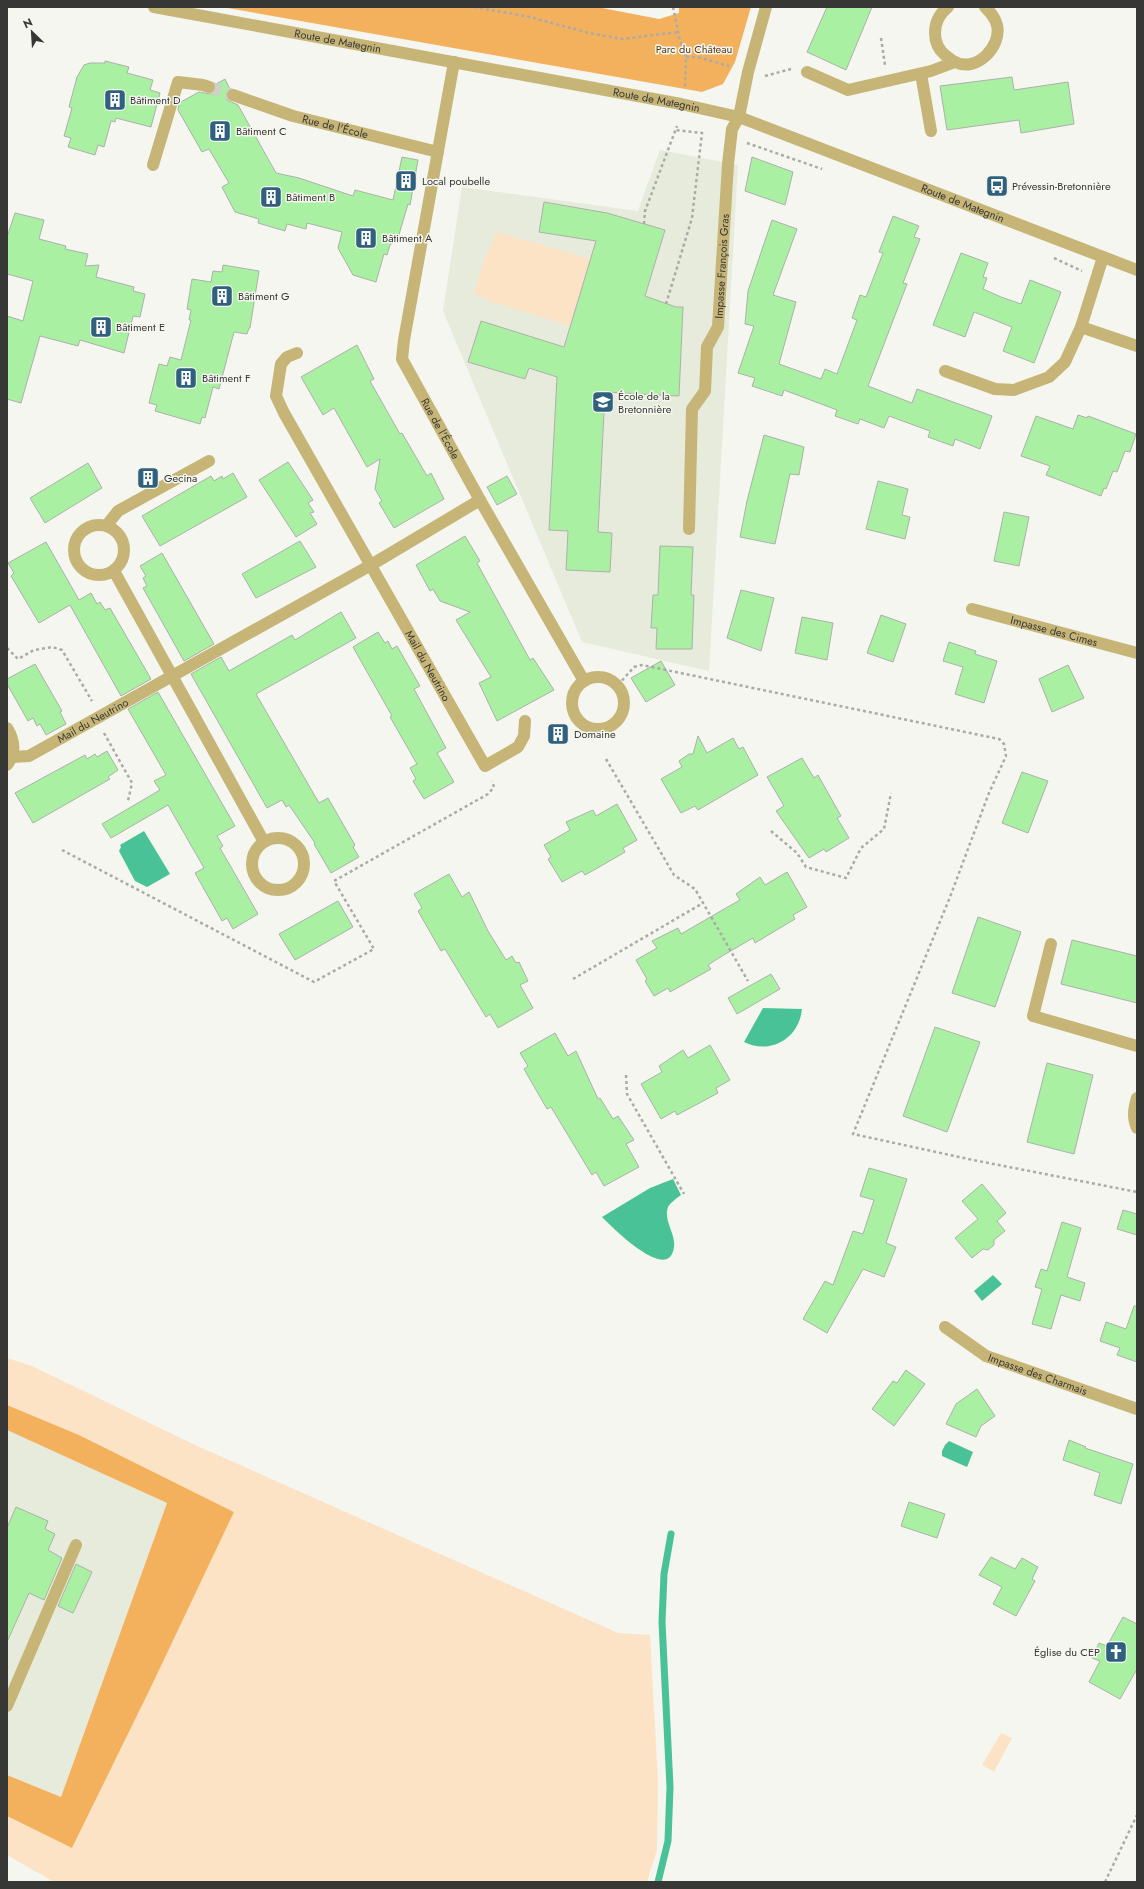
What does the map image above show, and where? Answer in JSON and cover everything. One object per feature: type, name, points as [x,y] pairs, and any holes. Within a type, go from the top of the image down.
[{"type":"street","name":"Route de Mategnin","points":[[154,7],[681,104],[739,117],[1137,270]]},
{"type":"street","name":"Impasse François Gras","points":[[689,529],[692,409],[704,392],[707,347],[718,327],[728,164],[732,129],[739,117],[748,72],[766,7]]},
{"type":"street","points":[[948,7],[938,17],[935,27],[935,38],[940,50],[955,62]]},
{"type":"street","points":[[807,72],[848,90],[921,74],[955,62],[972,63],[982,59],[990,52],[996,43],[997,25],[992,15],[985,7]]},
{"type":"street","name":"Rue de l'École","points":[[454,62],[404,340],[402,359],[480,500],[584,681]]},
{"type":"street","points":[[921,74],[931,131]]},
{"type":"street","points":[[153,165],[178,82],[209,87]]},
{"type":"street","name":"Rue de l'École","points":[[233,95],[293,116],[438,152]]},
{"type":"street","points":[[945,371],[996,389],[1014,390],[1049,377],[1065,362],[1081,327],[1103,257]]},
{"type":"street","points":[[1081,327],[1137,346]]},
{"type":"street","name":"Mail du Neutrino","points":[[297,353],[287,357],[281,364],[276,396],[284,413],[485,766]]},
{"type":"street","points":[[107,525],[118,511],[209,461]]},
{"type":"street","name":"Mail du Neutrino","points":[[10,761],[29,756],[172,677],[371,566],[480,500]]},
{"type":"street","points":[[97,524],[107,525],[114,529],[124,542],[123,558],[114,571],[104,575],[94,575],[85,571],[77,563],[74,554],[74,543],[87,527],[97,524]]},
{"type":"street","points":[[114,571],[264,842]]},
{"type":"street","name":"Impasse des Cimes","points":[[972,609],[1137,653]]},
{"type":"street","points":[[596,676],[608,678],[618,685],[624,696],[624,710],[617,721],[607,727],[597,729],[582,723],[574,712],[572,703],[575,691],[584,681],[596,676]]},
{"type":"street","points":[[485,766],[518,746],[524,736],[525,721]]},
{"type":"street","points":[[7,728],[12,736],[14,747],[10,761]]},
{"type":"street","points":[[273,838],[282,838],[291,841],[302,852],[304,870],[292,886],[283,890],[269,889],[261,884],[255,877],[252,868],[252,859],[257,848],[264,842],[273,838]]},
{"type":"street","points":[[1051,944],[1033,1016],[1137,1046]]},
{"type":"street","points":[[1137,1098],[1134,1108],[1134,1121],[1137,1128]]},
{"type":"street","name":"Impasse des Charmais","points":[[945,1327],[986,1356],[1137,1409]]},
{"type":"street","points":[[7,1706],[76,1545]]},
{"type":"path","points":[[474,7],[530,17],[589,33],[622,39],[678,32]]},
{"type":"path","points":[[673,7],[678,32],[686,56],[685,87]]},
{"type":"path","points":[[881,38],[887,81]]},
{"type":"path","points":[[686,56],[704,58],[729,66]]},
{"type":"path","points":[[763,76],[798,67],[807,72]]},
{"type":"path","points":[[644,224],[645,211],[677,126]]},
{"type":"path","points":[[666,304],[692,218],[702,133],[675,130]]},
{"type":"path","points":[[7,648],[18,659],[34,650],[52,646],[62,650],[99,717],[132,783],[128,801]]},
{"type":"path","points":[[618,685],[634,668],[642,665],[999,739],[1004,744],[1006,756],[989,793],[950,897],[853,1134],[973,1160],[1137,1192]]},
{"type":"path","points":[[606,759],[674,875],[695,889],[748,981]]},
{"type":"path","points":[[62,850],[314,982],[374,949],[334,881],[488,794],[494,788],[485,766]]},
{"type":"path","points":[[771,831],[797,853],[806,867],[846,878],[861,848],[884,829],[891,793]]},
{"type":"path","points":[[573,979],[703,903]]},
{"type":"path","points":[[626,1075],[627,1094],[684,1194]]},
{"type":"path","points":[[1105,1882],[1137,1815]]},
{"type":"shaded area","name":"École de la Bretonnière","points":[[660,150],[738,165],[709,671],[582,642],[443,311],[462,187],[638,211]]},
{"type":"shaded area","points":[[497,232],[591,259],[570,326],[489,301],[474,293],[484,261]]},
{"type":"shaded area","points":[[144,831],[170,874],[147,887],[135,881],[119,851],[121,847],[120,845]]},
{"type":"shaded area","points":[[763,1008],[802,1009],[800,1020],[795,1029],[782,1042],[764,1047],[754,1046],[744,1042]]},
{"type":"shaded area","points":[[673,1179],[681,1195],[669,1205],[667,1212],[674,1247],[670,1257],[662,1260],[651,1257],[640,1250],[616,1231],[602,1217],[650,1188]]},
{"type":"shaded area","points":[[993,1275],[1002,1284],[982,1301],[974,1291]]},
{"type":"shaded area","points":[[7,1358],[32,1366],[195,1445],[618,1633],[650,1635],[658,1781],[657,1850],[647,1882],[54,1882],[7,1855],[7,1816],[72,1848],[151,1687],[234,1512],[79,1435],[7,1405]]},
{"type":"shaded area","points":[[7,1430],[167,1503],[61,1797],[7,1775]]},
{"type":"shaded area","points":[[949,1441],[973,1452],[967,1467],[942,1456],[942,1451]]},
{"type":"shaded area","points":[[1001,1733],[1012,1738],[994,1772],[982,1765]]},
{"type":"green space","name":"Parc du Château","points":[[222,7],[597,7],[659,19],[679,13],[679,7],[751,7],[735,62],[723,84],[702,92]]},
{"type":"green space","points":[[7,1405],[79,1435],[234,1512],[151,1687],[72,1848],[7,1816],[7,1775],[61,1797],[167,1503],[7,1430]]},
{"type":"building","points":[[827,7],[872,7],[846,70],[807,52]]},
{"type":"building","name":"Bâtiment D","points":[[105,61],[129,67],[127,73],[153,80],[150,90],[160,93],[151,127],[116,118],[115,122],[111,121],[104,147],[98,145],[95,155],[68,147],[71,138],[64,136],[72,108],[69,107],[77,77],[84,65],[90,63],[105,63]]},
{"type":"building","points":[[1012,77],[1014,90],[1068,82],[1074,124],[1021,133],[1019,120],[947,130],[940,86]]},
{"type":"building","points":[[225,79],[230,89],[226,93],[227,100],[238,105],[276,173],[299,178],[353,196],[355,190],[393,200],[402,157],[418,160],[410,205],[408,204],[398,238],[390,245],[387,255],[384,254],[376,282],[353,275],[338,248],[342,232],[307,223],[306,229],[287,224],[285,231],[258,223],[259,219],[235,212],[222,187],[229,183],[209,149],[202,152],[178,110],[179,103],[199,92],[210,94],[214,93],[216,84]]},
{"type":"building","points":[[752,157],[793,172],[785,205],[745,191]]},
{"type":"building","points":[[544,202],[607,213],[665,230],[645,296],[676,307],[683,307],[679,396],[605,392],[598,532],[612,533],[610,572],[566,570],[568,531],[549,530],[557,377],[529,368],[525,379],[468,362],[481,321],[564,347],[596,241],[539,232]]},
{"type":"building","points":[[15,213],[44,220],[39,239],[66,246],[65,249],[88,254],[85,266],[99,265],[96,277],[134,287],[133,291],[145,294],[140,317],[133,316],[124,353],[80,340],[78,346],[40,336],[21,403],[7,399],[7,316],[23,321],[33,281],[7,274],[7,237]]},
{"type":"building","points":[[893,216],[919,226],[914,237],[920,239],[903,283],[907,284],[868,386],[912,403],[917,389],[992,416],[980,449],[955,439],[953,446],[928,437],[930,431],[889,416],[884,428],[860,419],[858,424],[835,416],[837,410],[784,390],[782,396],[752,386],[755,378],[738,373],[754,326],[745,324],[748,291],[772,220],[797,229],[773,295],[796,302],[779,364],[821,379],[825,369],[837,374],[857,320],[852,318],[860,295],[866,297],[883,253],[879,252]]},
{"type":"building","points":[[961,253],[988,263],[983,277],[987,278],[983,289],[1001,297],[1021,304],[1030,280],[1061,292],[1034,363],[1003,351],[1012,327],[974,312],[965,337],[933,325]]},
{"type":"building","points":[[223,265],[259,271],[250,328],[247,334],[234,332],[219,389],[213,387],[205,418],[202,417],[200,424],[155,411],[157,405],[149,403],[159,364],[167,366],[170,357],[181,360],[191,320],[189,320],[191,310],[187,309],[192,279],[211,282],[213,271],[222,272]]},
{"type":"building","points":[[357,345],[374,379],[370,381],[400,434],[402,433],[427,476],[431,473],[444,499],[394,528],[379,503],[382,501],[375,489],[380,459],[367,467],[334,408],[323,415],[301,377]]},
{"type":"building","points":[[1078,415],[1087,418],[1088,416],[1136,434],[1130,452],[1125,451],[1117,472],[1113,471],[1106,489],[1104,488],[1101,496],[1046,475],[1050,466],[1021,456],[1036,416],[1073,429]]},
{"type":"building","points":[[764,435],[804,447],[799,475],[790,474],[775,544],[740,537],[747,501]]},
{"type":"building","points":[[288,462],[313,500],[308,503],[314,512],[310,513],[317,524],[296,537],[259,480]]},
{"type":"building","points":[[88,463],[102,488],[45,523],[30,498]]},
{"type":"building","points":[[233,473],[247,497],[160,546],[142,516],[211,476],[214,481],[222,476],[223,479]]},
{"type":"building","points":[[507,476],[517,494],[497,505],[487,487]]},
{"type":"building","points":[[878,481],[908,489],[902,515],[910,517],[905,539],[866,529]]},
{"type":"building","points":[[1004,512],[1029,517],[1019,566],[994,561]]},
{"type":"building","points":[[465,536],[480,561],[477,563],[530,660],[533,658],[554,690],[497,721],[479,683],[491,677],[456,620],[470,612],[440,601],[433,589],[430,591],[416,565]]},
{"type":"building","points":[[300,541],[316,567],[256,598],[242,574]]},
{"type":"building","points":[[46,542],[79,600],[91,593],[97,604],[100,602],[105,610],[110,608],[151,679],[121,696],[70,605],[39,623],[11,576],[14,573],[8,563]]},
{"type":"building","points":[[660,546],[693,547],[691,595],[694,595],[692,649],[656,649],[657,628],[651,628],[653,595],[658,595]]},
{"type":"building","points":[[162,553],[214,644],[184,661],[143,588],[147,586],[143,578],[146,576],[140,566]]},
{"type":"building","points":[[741,590],[774,598],[761,651],[727,638]]},
{"type":"building","points":[[341,612],[356,638],[256,694],[319,803],[328,798],[355,845],[353,847],[359,857],[331,873],[314,844],[315,843],[289,805],[286,807],[282,800],[267,808],[191,674],[221,657],[229,671],[292,635],[295,640]]},
{"type":"building","points":[[881,615],[906,624],[893,662],[867,653]]},
{"type":"building","points":[[802,617],[833,623],[827,660],[795,653]]},
{"type":"building","points":[[378,632],[385,643],[388,641],[392,649],[397,646],[420,686],[414,689],[446,748],[437,753],[454,782],[424,799],[413,781],[416,779],[410,768],[417,764],[353,647]]},
{"type":"building","points":[[949,642],[976,651],[975,654],[997,661],[984,703],[955,694],[963,667],[943,661]]},
{"type":"building","points":[[661,661],[675,685],[646,702],[631,678]]},
{"type":"building","points":[[35,664],[62,711],[60,712],[66,724],[46,735],[40,724],[37,726],[33,718],[28,721],[7,684],[7,679]]},
{"type":"building","points":[[1068,665],[1084,698],[1052,712],[1039,679]]},
{"type":"building","points":[[158,692],[235,826],[217,836],[223,846],[220,848],[258,914],[233,929],[227,918],[222,921],[195,873],[204,868],[168,805],[111,838],[102,824],[160,790],[154,781],[166,775],[128,709]]},
{"type":"building","points":[[698,736],[707,753],[733,738],[739,749],[743,747],[758,775],[698,810],[695,806],[681,813],[661,779],[682,767],[679,761],[689,754],[693,754]]},
{"type":"building","points":[[107,751],[118,770],[108,777],[110,779],[33,823],[15,793],[85,755],[87,759],[95,754],[97,757]]},
{"type":"building","points":[[802,758],[814,778],[818,775],[841,816],[837,818],[849,838],[826,852],[824,849],[809,858],[776,811],[784,806],[767,777]]},
{"type":"building","points":[[1022,772],[1048,781],[1028,833],[1002,823]]},
{"type":"building","points":[[617,804],[637,840],[623,848],[625,852],[585,875],[582,871],[562,882],[548,859],[551,857],[544,845],[570,830],[566,822],[593,810],[596,816]]},
{"type":"building","points":[[787,872],[807,907],[793,915],[795,919],[755,943],[753,938],[722,956],[708,965],[711,969],[670,992],[668,988],[654,996],[645,981],[647,979],[636,960],[657,948],[652,941],[678,928],[681,934],[740,900],[736,894],[760,877],[765,885]]},
{"type":"building","points":[[449,874],[462,897],[469,892],[488,931],[506,960],[512,956],[516,963],[519,962],[528,981],[520,985],[533,1008],[498,1028],[490,1014],[486,1017],[445,949],[441,951],[418,911],[422,908],[414,894]]},
{"type":"building","points":[[338,901],[353,927],[295,960],[279,934]]},
{"type":"building","points":[[978,917],[1021,932],[995,1007],[952,993]]},
{"type":"building","points":[[1072,940],[1137,956],[1137,1003],[1061,984]]},
{"type":"building","points":[[771,974],[780,989],[737,1014],[728,998]]},
{"type":"building","points":[[935,1027],[980,1042],[947,1132],[903,1116]]},
{"type":"building","points":[[555,1033],[568,1056],[576,1051],[598,1099],[600,1098],[613,1119],[618,1116],[634,1140],[626,1144],[639,1167],[604,1186],[596,1172],[592,1175],[551,1107],[547,1109],[524,1069],[528,1066],[520,1053]]},
{"type":"building","points":[[710,1045],[730,1080],[716,1088],[718,1093],[677,1115],[675,1111],[661,1119],[641,1084],[662,1072],[659,1066],[683,1050],[688,1058]]},
{"type":"building","points":[[1047,1063],[1093,1075],[1074,1154],[1027,1142]]},
{"type":"building","points":[[869,1168],[907,1179],[886,1243],[896,1247],[884,1277],[863,1269],[827,1333],[803,1319],[825,1281],[833,1285],[853,1231],[863,1234],[874,1200],[860,1196]]},
{"type":"building","points":[[982,1184],[1006,1213],[997,1221],[1005,1231],[994,1240],[994,1245],[988,1250],[983,1249],[972,1258],[955,1238],[978,1219],[962,1201]]},
{"type":"building","points":[[1123,1210],[1137,1214],[1137,1235],[1117,1229]]},
{"type":"building","points":[[1062,1222],[1081,1228],[1067,1277],[1085,1283],[1080,1301],[1061,1295],[1051,1329],[1032,1324],[1042,1289],[1035,1287],[1041,1269],[1047,1271]]},
{"type":"building","points":[[1134,1306],[1137,1306],[1137,1362],[1117,1355],[1120,1348],[1100,1341],[1106,1322],[1126,1329]]},
{"type":"building","points":[[906,1370],[925,1384],[894,1426],[872,1409],[893,1381],[897,1383]]},
{"type":"building","points":[[977,1389],[995,1416],[981,1426],[976,1437],[946,1424],[956,1404]]},
{"type":"building","points":[[1069,1440],[1086,1447],[1085,1448],[1133,1464],[1121,1504],[1094,1495],[1100,1473],[1063,1460]]},
{"type":"building","points":[[909,1502],[945,1514],[937,1538],[901,1526]]},
{"type":"building","points":[[16,1507],[48,1521],[45,1529],[55,1534],[48,1550],[62,1558],[44,1600],[29,1593],[7,1642],[7,1528]]},
{"type":"building","points":[[991,1557],[1015,1569],[1022,1558],[1038,1567],[1032,1579],[1035,1581],[1016,1616],[993,1604],[1002,1587],[979,1575]]},
{"type":"building","points":[[76,1564],[92,1572],[73,1613],[58,1606]]},
{"type":"building","name":"Église du CEP","points":[[1123,1617],[1137,1624],[1137,1669],[1120,1699],[1089,1682],[1100,1661],[1092,1658],[1099,1643],[1107,1646]]},
{"type":"waterway","points":[[658,1882],[668,1841],[670,1787],[662,1622],[664,1574],[671,1534]]},
{"type":"tunnel","points":[[209,87],[233,95]]},
{"type":"place","name":"Bâtiment D","points":[[115,100]]},
{"type":"place","name":"Bâtiment C","points":[[220,131]]},
{"type":"place","name":"Local poubelle","points":[[406,181]]},
{"type":"place","name":"Prévessin-Bretonnière","points":[[997,186]]},
{"type":"place","name":"Bâtiment B","points":[[271,197]]},
{"type":"place","name":"Bâtiment A","points":[[366,238]]},
{"type":"place","name":"Bâtiment G","points":[[222,296]]},
{"type":"place","name":"Bâtiment E","points":[[101,327]]},
{"type":"place","name":"Bâtiment F","points":[[186,378]]},
{"type":"place","name":"École de la Bretonnière","points":[[603,402]]},
{"type":"place","name":"Gecina","points":[[148,478]]},
{"type":"place","name":"Domaine","points":[[558,734]]},
{"type":"place","name":"Église du CEP","points":[[1116,1652]]}]
